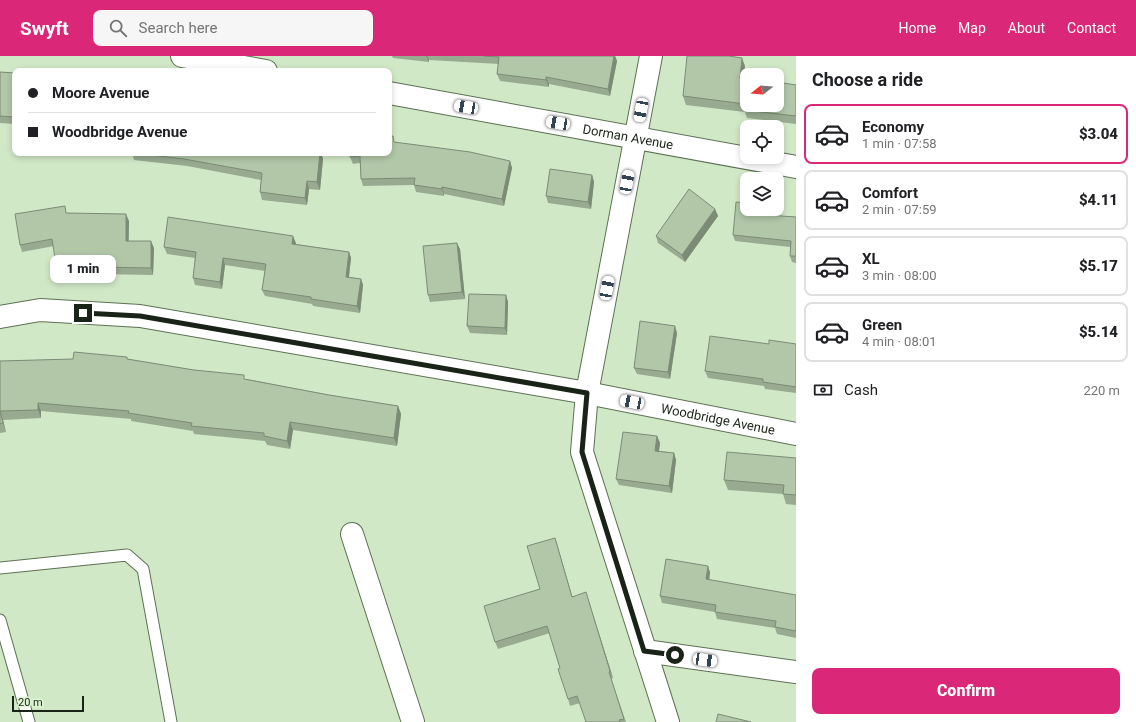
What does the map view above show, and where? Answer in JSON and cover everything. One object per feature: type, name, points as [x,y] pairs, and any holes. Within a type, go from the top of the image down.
[{"type":"street","points":[[182,56],[249,68]]},
{"type":"street","points":[[651,56],[587,393],[582,452],[644,651],[668,722]]},
{"type":"street","name":"Dorman Avenue","points":[[392,94],[796,167]]},
{"type":"street","name":"Woodbridge Avenue","points":[[0,316],[40,310],[140,316],[587,393],[796,434]]},
{"type":"street","points":[[352,534],[413,722]]},
{"type":"street","points":[[644,651],[796,672]]},
{"type":"lane","points":[[0,568],[127,555],[138,564],[143,569],[171,722]]},
{"type":"lane","points":[[0,620],[29,722]]},
{"type":"building","points":[[484,56],[614,56],[608,89],[546,77],[546,80],[497,74],[499,57]]},
{"type":"building","points":[[687,56],[729,56],[742,58],[740,68],[740,103],[683,96]]},
{"type":"building","points":[[0,72],[12,73],[12,117],[0,116]]},
{"type":"building","points":[[784,83],[796,85],[796,116],[761,112],[784,112]]},
{"type":"building","points":[[392,136],[394,142],[470,152],[510,161],[502,199],[442,187],[442,189],[414,185],[415,178],[361,179],[360,156],[392,156]]},
{"type":"building","points":[[159,156],[320,156],[317,182],[307,181],[305,198],[260,192],[262,173]]},
{"type":"building","points":[[550,169],[592,175],[588,202],[546,196]]},
{"type":"building","points":[[689,189],[715,209],[682,255],[656,236]]},
{"type":"building","points":[[736,202],[740,202],[740,216],[796,217],[796,256],[790,256],[791,241],[733,235]]},
{"type":"building","points":[[65,206],[66,213],[126,214],[126,241],[151,241],[151,268],[96,267],[96,258],[56,265],[52,239],[20,245],[15,214]]},
{"type":"building","points":[[168,217],[293,236],[292,244],[349,252],[346,277],[361,279],[357,306],[311,299],[311,297],[262,290],[266,264],[223,258],[220,282],[193,278],[196,252],[164,247]]},
{"type":"building","points":[[457,243],[462,292],[428,295],[423,246]]},
{"type":"building","points":[[469,294],[506,295],[505,328],[467,326]]},
{"type":"building","points":[[640,321],[675,326],[668,372],[634,368]]},
{"type":"building","points":[[710,336],[769,344],[769,340],[796,344],[796,387],[763,382],[763,379],[705,371]]},
{"type":"building","points":[[74,352],[127,357],[127,359],[194,370],[244,375],[244,379],[398,406],[394,438],[290,422],[287,441],[264,436],[264,433],[191,426],[192,423],[128,413],[129,411],[38,403],[38,410],[0,411],[0,361],[73,359]]},
{"type":"building","points":[[0,411],[3,423],[0,424]]},
{"type":"building","points":[[623,432],[657,436],[655,451],[674,453],[669,486],[616,479]]},
{"type":"building","points":[[727,452],[796,458],[796,495],[783,494],[784,485],[724,480]]},
{"type":"building","points":[[555,538],[572,597],[586,592],[624,719],[619,720],[620,722],[586,722],[577,696],[568,699],[558,669],[560,668],[547,626],[495,642],[484,606],[540,589],[527,546]]},
{"type":"building","points":[[666,559],[708,566],[706,579],[796,595],[796,631],[775,627],[776,621],[715,612],[716,605],[660,596]]},
{"type":"building","points":[[718,714],[751,722],[716,722]]},
{"type":"route","points":[[83,313],[140,316],[587,393],[582,452],[644,651],[675,655]]}]
